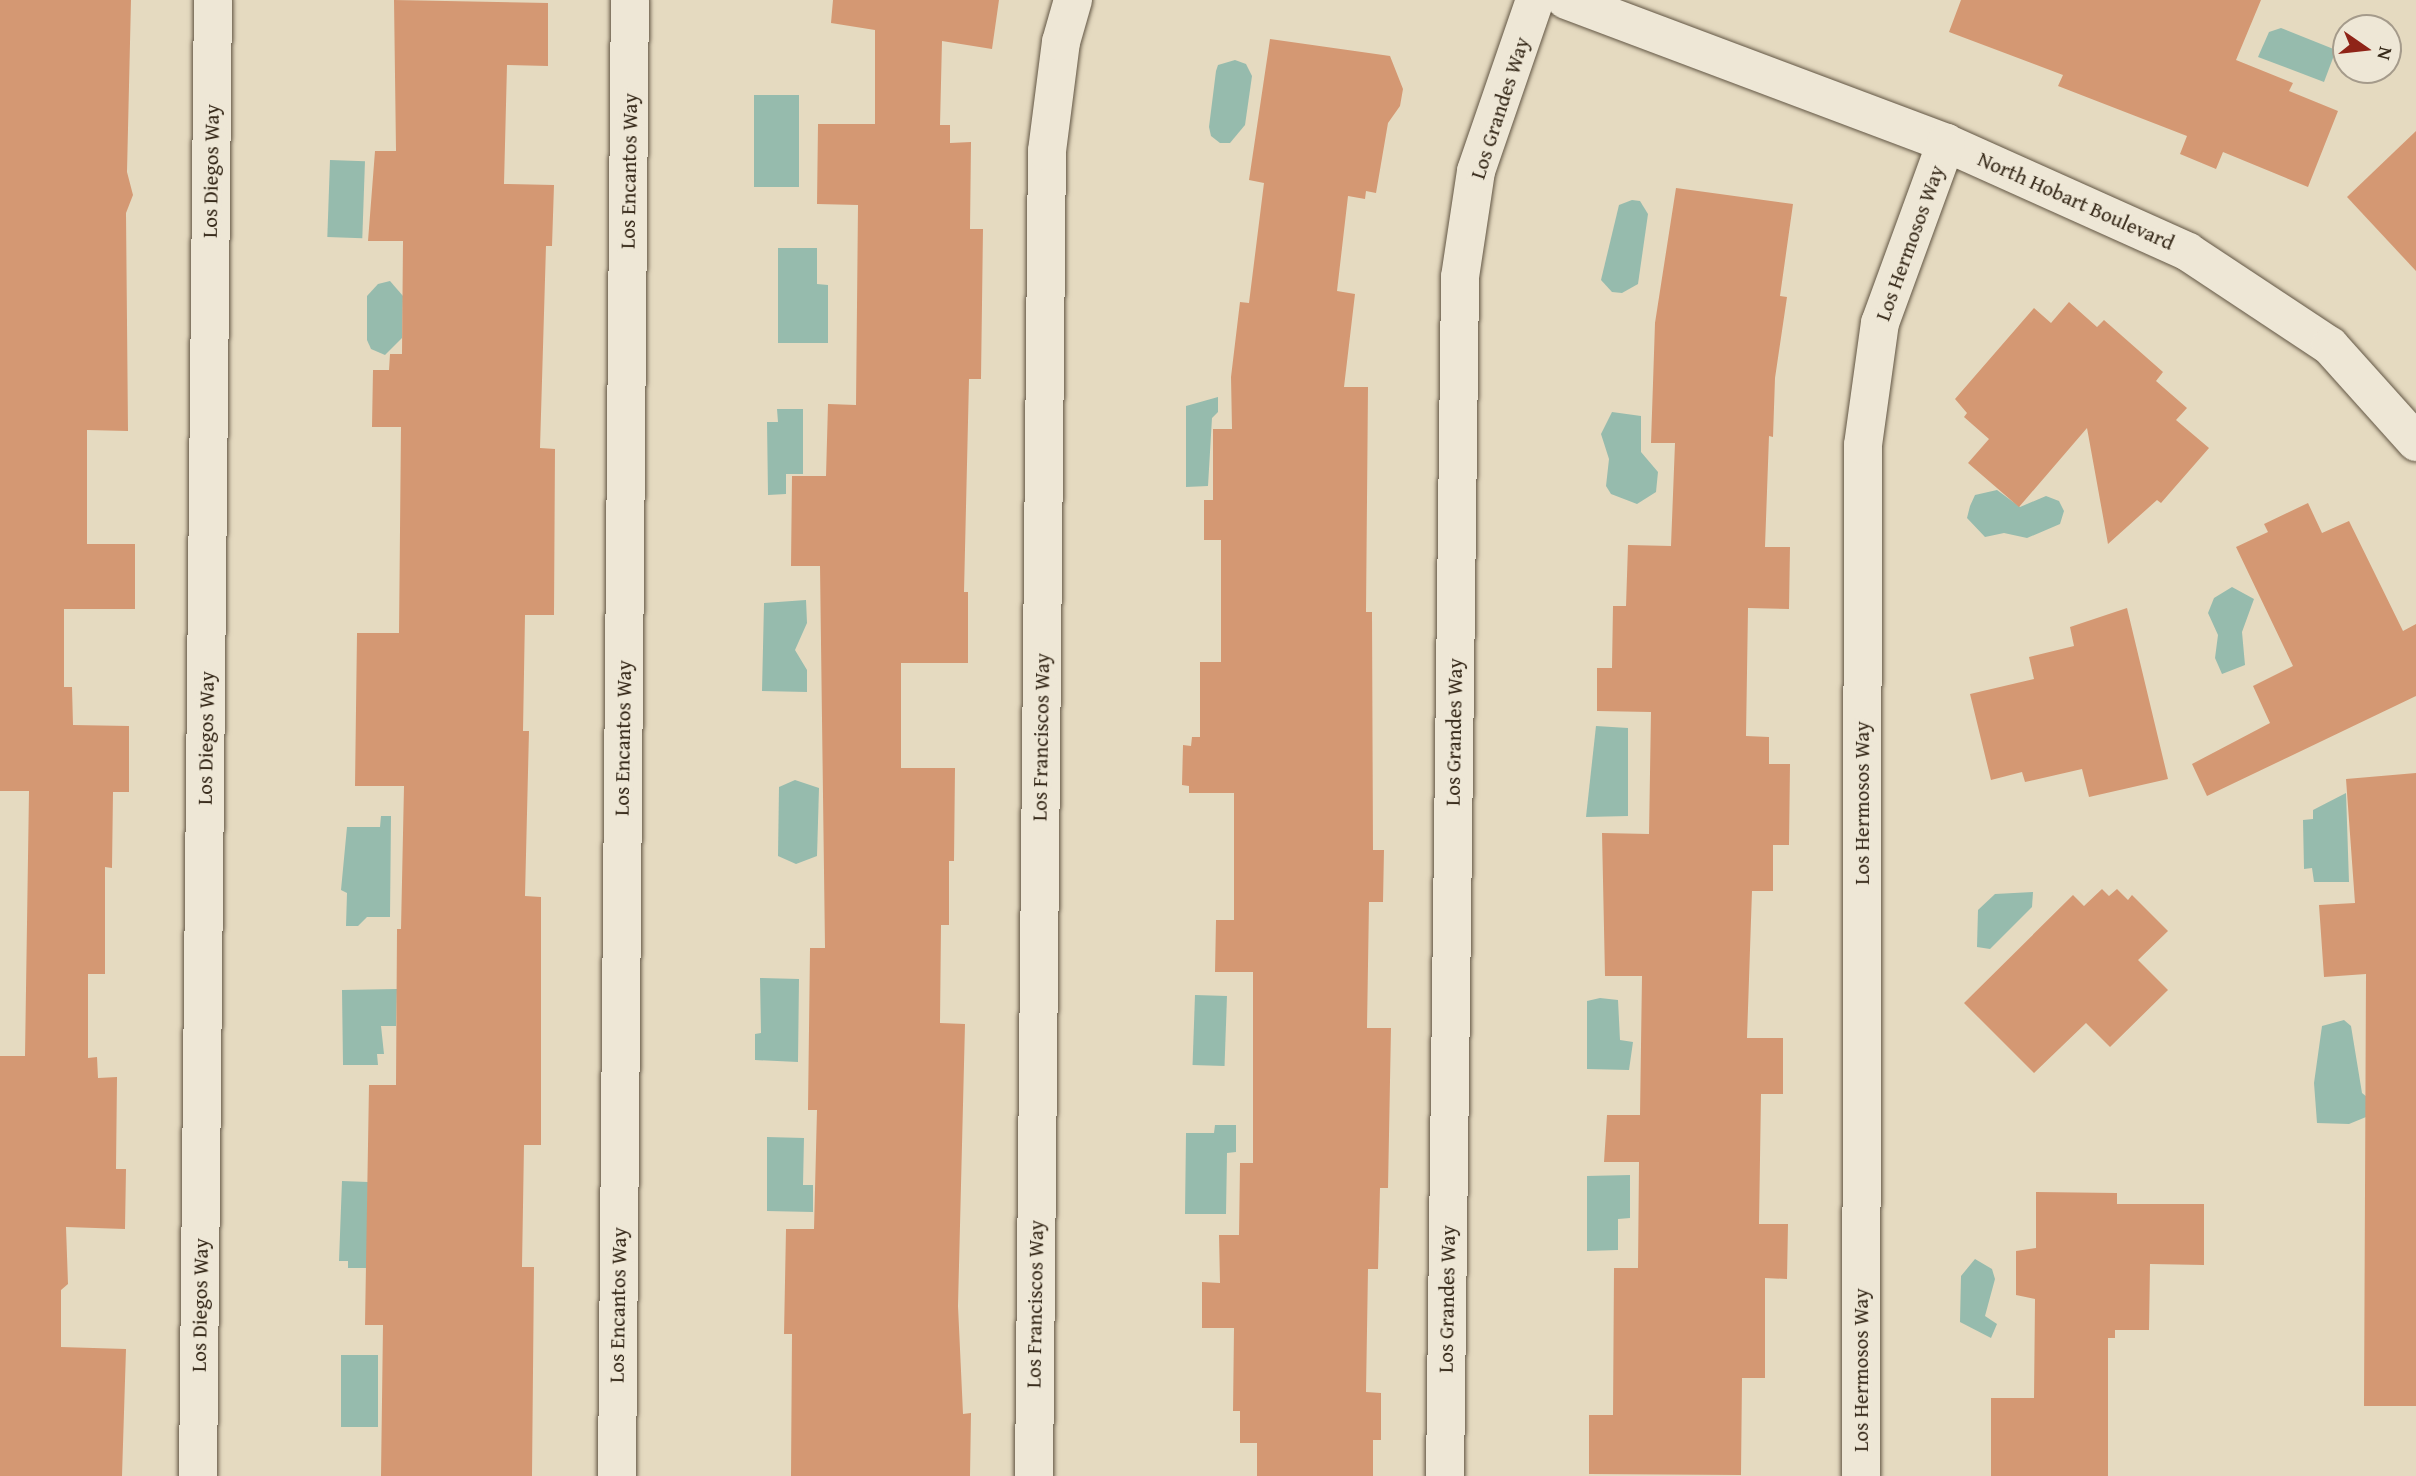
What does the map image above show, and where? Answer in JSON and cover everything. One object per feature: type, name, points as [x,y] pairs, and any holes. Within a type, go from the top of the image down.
[{"type":"street","name":"Los Diegos Way","points":[[198,1476],[213,0]]},
{"type":"street","name":"Los Encantos Way","points":[[617,1476],[630,0]]},
{"type":"street","name":"Los Franciscos Way","points":[[1034,1476],[1046,151],[1061,41],[1073,0]]},
{"type":"street","name":"Los Grandes Way","points":[[1445,1476],[1460,277],[1476,171],[1535,0]]},
{"type":"street","name":"North Hobart Boulevard","points":[[1566,0],[1947,143],[2188,252],[2330,346],[2416,442]]},
{"type":"street","name":"Los Hermosos Way","points":[[1861,1476],[1863,444],[1880,323],[1947,143]]},
{"type":"shaded area","points":[[2281,28],[2332,48],[2332,61],[2324,82],[2258,57],[2269,32]]},
{"type":"shaded area","points":[[1235,60],[1246,64],[1252,76],[1245,125],[1230,143],[1220,143],[1211,136],[1209,127],[1216,71],[1218,65]]},
{"type":"shaded area","points":[[754,95],[799,95],[799,187],[754,187]]},
{"type":"shaded area","points":[[330,160],[365,161],[362,238],[327,237]]},
{"type":"shaded area","points":[[1632,200],[1640,201],[1648,214],[1638,284],[1622,293],[1612,292],[1601,280],[1619,205]]},
{"type":"shaded area","points":[[778,248],[817,248],[817,284],[828,285],[828,343],[778,343]]},
{"type":"shaded area","points":[[390,281],[403,296],[402,338],[385,355],[371,349],[367,340],[367,296],[378,284]]},
{"type":"shaded area","points":[[1218,397],[1218,412],[1212,418],[1208,486],[1186,487],[1186,406]]},
{"type":"shaded area","points":[[777,409],[803,409],[803,474],[786,474],[786,494],[768,495],[767,422],[778,422]]},
{"type":"shaded area","points":[[1612,412],[1641,416],[1641,452],[1658,472],[1656,492],[1637,504],[1611,494],[1606,486],[1609,459],[1601,434]]},
{"type":"shaded area","points":[[1997,490],[2020,507],[2046,496],[2059,501],[2064,511],[2060,524],[2027,538],[2004,533],[1985,537],[1967,518],[1970,506],[1975,495]]},
{"type":"shaded area","points":[[2232,587],[2254,599],[2242,632],[2245,665],[2222,674],[2215,658],[2218,635],[2208,613],[2214,598]]},
{"type":"shaded area","points":[[806,600],[807,623],[795,650],[807,670],[807,692],[762,691],[764,603]]},
{"type":"shaded area","points":[[1596,726],[1628,728],[1628,816],[1586,817]]},
{"type":"shaded area","points":[[795,780],[819,788],[817,856],[796,864],[778,856],[779,787]]},
{"type":"shaded area","points":[[2346,793],[2349,882],[2314,882],[2312,868],[2304,869],[2303,820],[2313,819],[2313,810]]},
{"type":"shaded area","points":[[381,816],[391,816],[390,917],[367,917],[358,926],[346,926],[347,893],[341,890],[347,827],[380,827]]},
{"type":"shaded area","points":[[2033,892],[2032,907],[1990,949],[1977,947],[1978,910],[1995,894]]},
{"type":"shaded area","points":[[760,978],[799,979],[798,1062],[755,1060],[755,1034],[761,1033]]},
{"type":"shaded area","points":[[397,989],[396,1026],[381,1026],[384,1054],[377,1054],[378,1065],[343,1065],[342,990]]},
{"type":"shaded area","points":[[1195,995],[1227,996],[1225,1066],[1193,1065]]},
{"type":"shaded area","points":[[1600,998],[1618,1000],[1620,1040],[1633,1042],[1629,1070],[1587,1069],[1587,1001]]},
{"type":"shaded area","points":[[2344,1020],[2351,1026],[2362,1093],[2367,1097],[2366,1117],[2349,1124],[2317,1123],[2314,1083],[2322,1026]]},
{"type":"shaded area","points":[[1215,1125],[1236,1125],[1236,1152],[1227,1153],[1226,1214],[1185,1214],[1186,1133],[1214,1133]]},
{"type":"shaded area","points":[[767,1137],[804,1138],[803,1185],[813,1185],[813,1212],[767,1211]]},
{"type":"shaded area","points":[[1630,1175],[1630,1218],[1618,1219],[1618,1250],[1587,1251],[1587,1176]]},
{"type":"shaded area","points":[[342,1181],[368,1182],[367,1268],[348,1268],[348,1261],[339,1261]]},
{"type":"shaded area","points":[[1975,1259],[1992,1269],[1995,1279],[1985,1316],[1997,1324],[1991,1338],[1960,1322],[1961,1276]]},
{"type":"shaded area","points":[[341,1355],[378,1355],[378,1427],[341,1427]]},
{"type":"building","points":[[0,0],[131,0],[127,172],[133,195],[126,213],[128,431],[87,430],[87,544],[135,544],[135,609],[64,609],[64,687],[72,687],[73,725],[129,726],[129,792],[113,792],[112,868],[105,867],[105,974],[88,974],[88,1058],[97,1057],[98,1078],[117,1077],[116,1169],[126,1169],[125,1229],[66,1227],[68,1284],[61,1290],[61,1347],[126,1349],[122,1476],[0,1476],[0,1056],[25,1056],[29,791],[0,791]]},
{"type":"building","points":[[394,0],[548,3],[548,66],[507,65],[504,184],[554,185],[552,246],[546,246],[540,448],[555,449],[554,615],[525,615],[523,731],[529,731],[525,896],[541,897],[541,1145],[524,1145],[522,1267],[534,1267],[532,1476],[381,1476],[383,1325],[365,1325],[369,1085],[396,1085],[397,929],[401,929],[404,786],[355,786],[357,633],[399,633],[401,427],[372,427],[373,370],[389,370],[390,354],[402,354],[403,241],[368,241],[375,151],[396,151]]},
{"type":"building","points":[[833,0],[999,0],[992,49],[942,41],[940,125],[950,125],[950,143],[971,142],[970,229],[983,229],[981,379],[969,379],[964,592],[968,592],[968,663],[901,663],[901,768],[955,768],[954,861],[949,861],[949,925],[941,925],[940,1023],[965,1024],[958,1306],[963,1414],[971,1413],[970,1476],[791,1476],[792,1334],[784,1334],[786,1229],[814,1229],[817,1110],[808,1110],[810,948],[825,948],[820,566],[791,566],[792,476],[826,476],[828,404],[856,405],[858,205],[817,204],[818,124],[875,124],[875,30],[831,23]]},
{"type":"building","points":[[1961,0],[2261,0],[2236,60],[2293,83],[2289,91],[2338,111],[2308,187],[2223,152],[2216,169],[2180,154],[2187,136],[2058,86],[2063,75],[1949,32]]},
{"type":"building","points":[[1270,39],[1390,56],[1403,89],[1400,106],[1388,123],[1376,193],[1366,191],[1365,199],[1348,196],[1337,291],[1355,294],[1344,387],[1368,387],[1366,612],[1372,612],[1373,850],[1384,850],[1383,902],[1369,902],[1367,1028],[1391,1028],[1388,1188],[1380,1188],[1378,1269],[1368,1269],[1366,1392],[1381,1393],[1381,1440],[1373,1440],[1373,1476],[1257,1476],[1257,1443],[1240,1443],[1240,1411],[1233,1411],[1234,1328],[1202,1328],[1202,1282],[1220,1283],[1219,1235],[1239,1235],[1240,1163],[1253,1163],[1253,972],[1215,972],[1216,920],[1234,920],[1234,793],[1189,793],[1189,786],[1182,785],[1183,745],[1191,746],[1192,737],[1200,737],[1200,662],[1221,662],[1221,540],[1204,540],[1204,500],[1213,500],[1213,429],[1232,429],[1231,377],[1240,302],[1249,303],[1264,183],[1249,180]]},
{"type":"building","points":[[2416,131],[2416,271],[2347,197]]},
{"type":"building","points":[[1676,188],[1793,204],[1780,296],[1787,297],[1775,378],[1773,437],[1769,436],[1765,547],[1790,547],[1789,609],[1748,608],[1746,736],[1769,737],[1769,764],[1790,764],[1789,845],[1773,845],[1773,891],[1752,891],[1747,1038],[1783,1038],[1783,1094],[1761,1094],[1759,1224],[1788,1224],[1787,1279],[1765,1278],[1765,1378],[1742,1378],[1741,1475],[1589,1474],[1589,1415],[1613,1415],[1614,1268],[1638,1268],[1639,1162],[1604,1162],[1607,1115],[1640,1115],[1642,976],[1605,976],[1602,833],[1649,834],[1651,712],[1597,711],[1597,668],[1612,668],[1613,606],[1626,606],[1628,545],[1671,546],[1675,443],[1651,443],[1655,323]]},
{"type":"building","points":[[2069,302],[2097,327],[2104,320],[2163,372],[2156,381],[2187,408],[2176,420],[2209,448],[2161,503],[2157,500],[2108,544],[2087,428],[2019,507],[1968,463],[1989,439],[1964,417],[1967,413],[1955,399],[2034,308],[2051,323]]},
{"type":"building","points":[[2308,503],[2322,533],[2349,521],[2403,631],[2416,624],[2416,696],[2207,796],[2192,764],[2270,723],[2253,686],[2293,666],[2236,547],[2268,532],[2264,524]]},
{"type":"building","points":[[2127,608],[2168,779],[2089,797],[2082,769],[2025,782],[2022,772],[1991,780],[1970,694],[2034,679],[2029,657],[2074,646],[2070,627]]},
{"type":"building","points":[[2416,773],[2416,1406],[2364,1406],[2366,974],[2324,977],[2319,905],[2355,903],[2346,779]]},
{"type":"building","points":[[2102,889],[2109,896],[2117,889],[2128,900],[2132,895],[2168,931],[2138,960],[2168,990],[2110,1047],[2086,1023],[2034,1073],[1964,1003],[2073,895],[2084,906]]},
{"type":"building","points":[[2036,1192],[2117,1193],[2117,1204],[2204,1204],[2204,1265],[2150,1264],[2149,1330],[2115,1330],[2115,1338],[2108,1338],[2108,1476],[1991,1476],[1991,1398],[2034,1398],[2035,1299],[2016,1295],[2016,1251],[2036,1248]]}]
